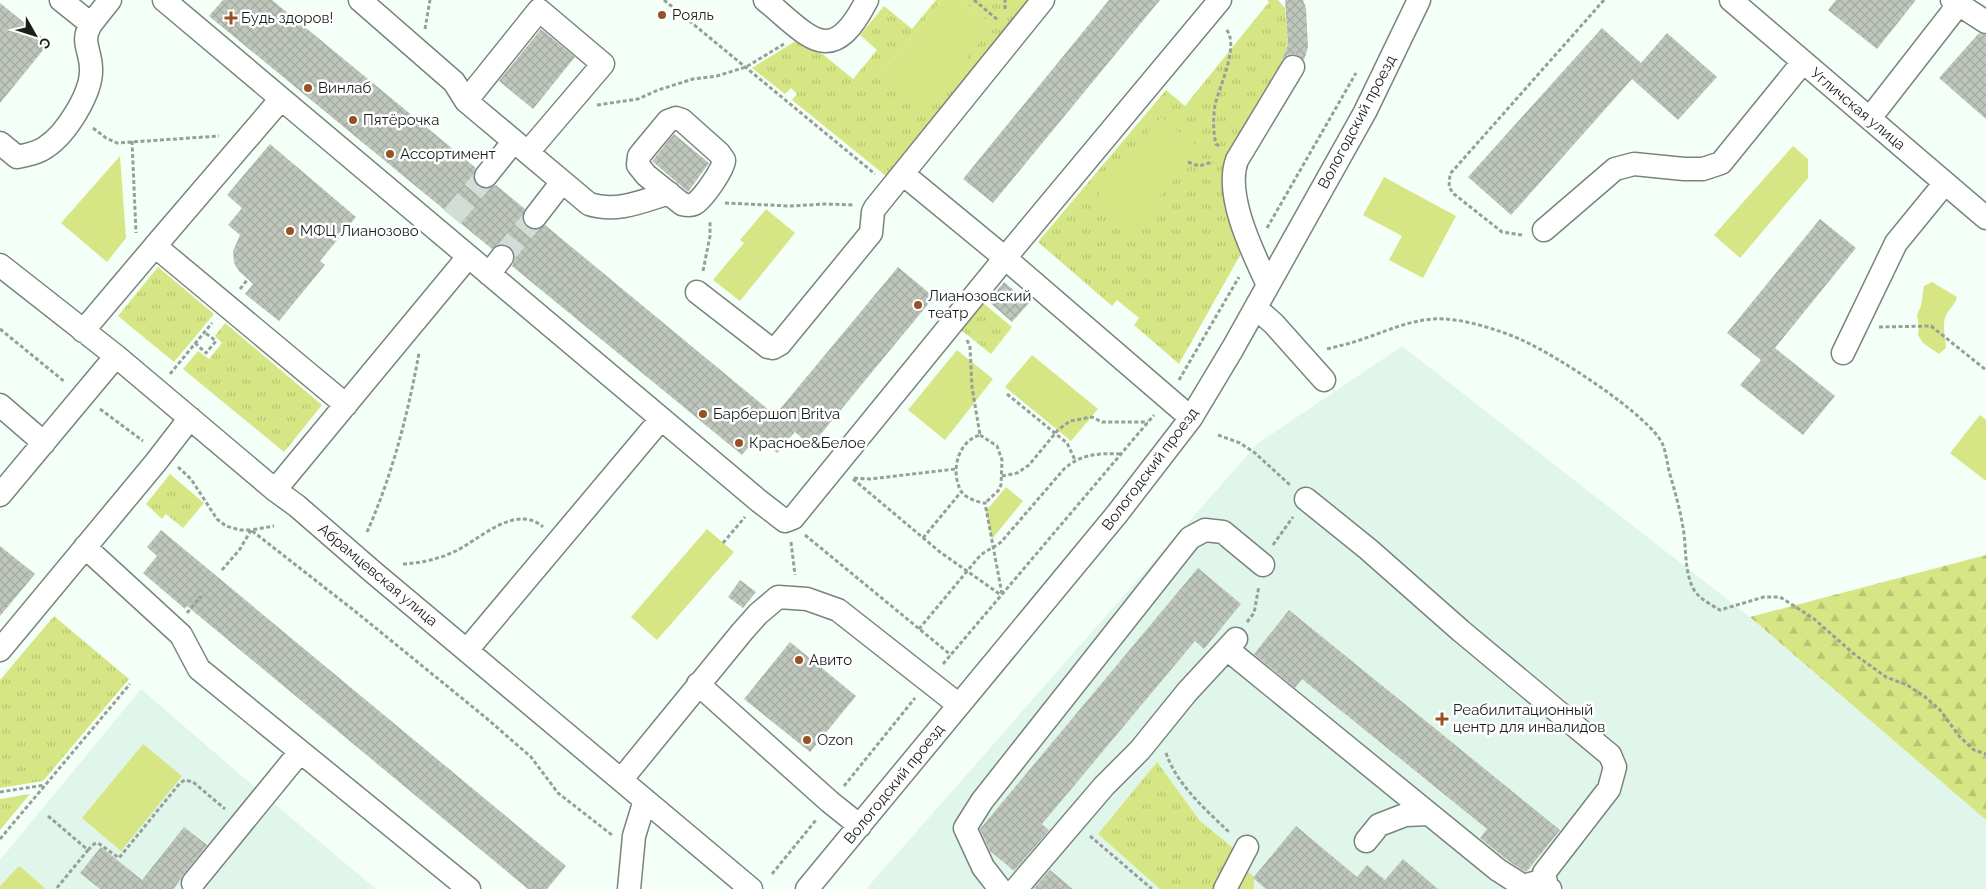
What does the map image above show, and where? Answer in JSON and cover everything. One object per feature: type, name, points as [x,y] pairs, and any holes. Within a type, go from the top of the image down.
[{"type":"street","points":[[61,0],[91,24]]},
{"type":"street","points":[[0,143],[8,163],[39,151],[50,144],[75,113],[88,91],[90,82],[92,68],[86,41],[91,24],[110,0]]},
{"type":"street","points":[[164,0],[281,99],[446,225],[468,256],[495,266],[661,418],[759,501],[788,517],[1214,7]]},
{"type":"street","points":[[360,0],[454,82],[466,101],[589,204],[600,207],[624,206],[669,193]]},
{"type":"street","points":[[765,0],[804,32],[823,42],[838,38],[845,33],[855,22],[867,0]]},
{"type":"street","points":[[697,292],[768,348],[776,347],[785,340],[871,233],[875,208],[1043,0]]},
{"type":"street","name":"Вологодский проезд","points":[[806,889],[1117,514],[1191,418],[1256,308],[1365,112],[1419,0]]},
{"type":"street","name":"Угличская улица","points":[[1731,0],[1986,218]]},
{"type":"street","points":[[1870,118],[1955,3],[1986,22]]},
{"type":"street","points":[[466,101],[539,10],[603,64],[570,102],[486,176]]},
{"type":"street","points":[[1544,230],[1615,168],[1634,164],[1684,170],[1703,169],[1721,163],[1803,62]]},
{"type":"street","points":[[1268,285],[1253,254],[1234,193],[1233,158],[1293,67]]},
{"type":"street","points":[[83,331],[281,99]]},
{"type":"street","points":[[676,118],[682,120],[719,153],[724,160],[724,167],[702,209],[685,205],[639,168],[638,161],[642,151],[668,121],[676,118]]},
{"type":"street","points":[[897,181],[1005,258],[1191,418]]},
{"type":"street","points":[[535,217],[562,182]]},
{"type":"street","points":[[1843,353],[1896,243],[1945,183]]},
{"type":"street","points":[[155,246],[346,405]]},
{"type":"street","points":[[275,490],[468,256]]},
{"type":"street","name":"Абрамцевская улица","points":[[0,265],[116,356],[275,490],[297,506],[751,889]]},
{"type":"street","points":[[1256,308],[1274,324],[1324,380]]},
{"type":"street","points":[[0,495],[116,356]]},
{"type":"street","points":[[0,405],[44,443]]},
{"type":"street","points":[[0,650],[156,462],[190,418]]},
{"type":"street","points":[[467,650],[661,418]]},
{"type":"street","points":[[1016,889],[1073,821],[1140,750],[1187,692],[1231,644],[1429,814],[1498,870],[1523,886],[1548,884],[1544,873],[1609,789],[1615,767],[1610,755],[1461,631],[1368,549],[1306,499]]},
{"type":"street","points":[[1000,889],[983,867],[965,828],[982,801],[1190,538],[1205,530],[1223,532],[1263,564]]},
{"type":"street","points":[[85,547],[181,635],[199,669],[469,889]]},
{"type":"street","points":[[621,780],[698,684],[758,614],[778,597],[807,599],[838,610],[930,680],[959,705]]},
{"type":"street","points":[[698,684],[830,802],[860,826]]},
{"type":"street","points":[[193,883],[300,752]]},
{"type":"street","points":[[629,889],[634,836],[644,800]]},
{"type":"street","points":[[1366,841],[1380,825],[1406,815],[1429,814]]},
{"type":"street","points":[[1225,889],[1246,847]]},
{"type":"path","points":[[664,0],[746,68],[897,181]]},
{"type":"path","points":[[974,0],[1015,34]]},
{"type":"path","points":[[997,19],[1005,9],[1005,0]]},
{"type":"path","points":[[1544,230],[1527,236],[1502,232],[1454,194],[1449,187],[1450,174],[1604,0]]},
{"type":"path","points":[[1214,7],[1228,31],[1230,46],[1229,60],[1215,106],[1213,127],[1216,144],[1233,158]]},
{"type":"path","points":[[570,102],[597,105],[638,98],[692,79],[717,76],[746,68],[804,32]]},
{"type":"path","points":[[772,874],[930,680],[1168,398],[1360,68]]},
{"type":"path","points":[[75,113],[111,141],[132,142],[223,135]]},
{"type":"path","points":[[132,142],[136,235]]},
{"type":"path","points":[[1188,162],[1199,166],[1233,158]]},
{"type":"path","points":[[705,262],[710,236],[710,224],[702,209],[844,204],[875,208]]},
{"type":"path","points":[[1303,356],[1359,340],[1406,323],[1434,319],[1462,322],[1486,328],[1525,341],[1560,361],[1598,385],[1639,417],[1662,444],[1680,512],[1686,561],[1692,586],[1703,600],[1720,610],[1764,597],[1780,598],[1812,618],[1854,654],[1886,677],[1907,685],[1924,696],[1940,710],[1959,736],[1974,750],[1986,754]]},
{"type":"path","points":[[952,323],[966,336],[970,347],[972,388],[980,435],[999,448],[1002,460],[1001,485],[998,491],[985,503]]},
{"type":"path","points":[[1856,327],[1932,326],[1986,370]]},
{"type":"path","points":[[0,329],[82,396],[161,454],[191,479],[217,519],[226,526],[240,530],[274,526]]},
{"type":"path","points":[[195,343],[206,353],[216,341],[204,332]]},
{"type":"path","points":[[366,532],[381,499],[390,472],[415,376],[420,348]]},
{"type":"path","points":[[1007,394],[1067,443],[1075,460]]},
{"type":"path","points":[[1002,476],[1017,473],[1029,465],[1056,433],[1070,421],[1092,417],[1102,422],[1148,422]]},
{"type":"path","points":[[980,435],[970,439],[964,445],[959,454],[956,469],[957,481],[961,492],[973,500],[985,503]]},
{"type":"path","points":[[1218,435],[1240,443],[1255,453],[1306,499]]},
{"type":"path","points":[[919,629],[966,571],[984,551],[1002,541],[1054,478],[1075,460],[1094,454],[1121,454]]},
{"type":"path","points":[[956,469],[870,479],[850,477],[923,538],[966,571],[1002,595]]},
{"type":"path","points":[[923,538],[961,492]]},
{"type":"path","points":[[723,543],[759,501]]},
{"type":"path","points":[[985,503],[1002,595]]},
{"type":"path","points":[[798,599],[790,538],[785,525],[788,517],[809,540],[951,655]]},
{"type":"path","points":[[404,564],[422,563],[455,551],[508,521],[526,519],[538,523],[558,541]]},
{"type":"path","points":[[222,570],[240,549],[251,530]]},
{"type":"path","points":[[251,530],[485,717],[531,757],[558,793],[610,835],[621,837],[634,836]]},
{"type":"path","points":[[0,839],[130,684]]},
{"type":"path","points":[[1157,729],[1169,761],[1188,789],[1208,812],[1246,847]]},
{"type":"path","points":[[56,889],[94,844],[98,843],[119,858],[184,780],[193,782],[242,822]]},
{"type":"path","points":[[0,792],[45,785]]},
{"type":"path","points":[[48,816],[88,850]]},
{"type":"path","points":[[1073,821],[1152,889]]},
{"type":"shaded area","name":"Реабилитационный центр для инвалидов","points":[[1402,346],[1750,617],[1986,820],[1986,889],[866,889],[1257,444]]},
{"type":"shaded area","points":[[141,689],[376,889],[0,889],[0,860]]},
{"type":"green space","points":[[936,0],[942,0],[882,72],[993,26],[961,0],[1036,0],[886,176],[792,100],[797,94],[791,88],[785,94],[752,68],[802,37],[853,79],[877,50],[860,35],[884,6],[912,29]]},
{"type":"green space","points":[[942,0],[961,0],[993,26],[925,108],[882,72]]},
{"type":"green space","points":[[1267,0],[1278,0],[1285,8],[1288,45],[1282,60],[1284,64],[1222,173],[1223,193],[1243,250],[1179,364],[1134,325],[1139,318],[1117,300],[1112,306],[1038,242],[1166,90],[1185,106],[1269,2]]},
{"type":"green space","points":[[1161,117],[1199,148],[1136,227],[1098,195]]},
{"type":"green space","points":[[1793,146],[1808,159],[1808,178],[1740,258],[1714,235]]},
{"type":"green space","points":[[120,156],[126,238],[107,262],[61,223]]},
{"type":"green space","points":[[1384,177],[1456,216],[1423,278],[1389,260],[1402,236],[1363,215]]},
{"type":"green space","points":[[766,209],[795,233],[740,301],[713,280],[744,243],[740,240]]},
{"type":"green space","points":[[158,267],[214,314],[174,362],[118,316]]},
{"type":"green space","points":[[1932,282],[1957,297],[1945,318],[1946,348],[1939,354],[1923,343],[1918,335],[1917,315],[1921,306],[1924,286]]},
{"type":"green space","points":[[983,303],[1012,327],[991,354],[961,330]]},
{"type":"green space","points":[[225,323],[322,405],[284,452],[183,369],[198,351],[209,359],[222,343],[215,336]]},
{"type":"green space","points":[[957,350],[993,379],[945,440],[908,410]]},
{"type":"green space","points":[[1032,355],[1098,409],[1071,441],[1005,387]]},
{"type":"green space","points":[[1980,415],[1986,420],[1986,481],[1950,453]]},
{"type":"green space","points":[[170,474],[204,503],[183,528],[166,514],[162,519],[146,504]]},
{"type":"green space","points":[[1006,487],[1023,501],[992,539],[986,511]]},
{"type":"green space","points":[[707,529],[734,552],[657,640],[631,617]]},
{"type":"green space","points":[[1986,555],[1986,820],[1750,617]]},
{"type":"green space","points":[[54,616],[129,679],[43,781],[0,788],[0,680]]},
{"type":"green space","points":[[143,744],[182,776],[121,851],[82,818]]},
{"type":"green space","points":[[1157,762],[1200,821],[1237,851],[1219,889],[1160,889],[1098,834]]},
{"type":"green space","points":[[30,794],[0,830],[0,799]]},
{"type":"green space","points":[[19,866],[46,889],[0,889],[0,886]]},
{"type":"green space","points":[[1245,869],[1254,877],[1254,889],[1234,889]]},
{"type":"building","points":[[223,0],[272,0],[476,168],[473,175],[477,186],[485,189],[496,185],[525,209],[522,216],[523,222],[527,227],[534,230],[540,229],[545,225],[775,415],[898,267],[934,297],[811,446],[795,432],[777,453],[757,437],[742,455],[512,266],[515,258],[514,252],[510,247],[503,244],[497,245],[492,249],[209,16]]},
{"type":"building","points":[[1109,0],[1160,0],[993,203],[963,179]]},
{"type":"building","points":[[1285,0],[1303,0],[1306,8],[1308,47],[1304,60],[1294,54],[1287,55],[1282,60],[1288,45]]},
{"type":"building","points":[[1836,0],[1916,0],[1877,49],[1828,10]]},
{"type":"building","points":[[0,3],[49,43],[0,103]]},
{"type":"building","points":[[1602,28],[1641,63],[1667,33],[1717,77],[1678,120],[1632,79],[1511,215],[1468,177]]},
{"type":"building","points":[[541,29],[575,57],[533,109],[499,81]]},
{"type":"building","points":[[1979,33],[1986,35],[1986,119],[1939,78]]},
{"type":"building","points":[[674,134],[709,163],[688,192],[652,161]]},
{"type":"building","name":"МФЦ Лианозово","points":[[270,144],[356,217],[320,261],[325,265],[279,321],[245,294],[253,284],[239,271],[234,263],[233,251],[240,235],[228,225],[242,208],[227,195]]},
{"type":"building","points":[[1820,219],[1856,248],[1775,348],[1835,396],[1803,435],[1740,385],[1761,360],[1727,333]]},
{"type":"building","points":[[1004,282],[1029,303],[1012,322],[988,301]]},
{"type":"building","points":[[161,530],[566,866],[547,889],[528,889],[187,606],[185,609],[143,573],[157,556],[147,547]]},
{"type":"building","points":[[0,546],[35,574],[0,616]]},
{"type":"building","points":[[1198,568],[1241,604],[1204,649],[1195,641],[1042,824],[1049,830],[1014,871],[990,851],[980,829]]},
{"type":"building","points":[[740,580],[756,592],[743,608],[728,597]]},
{"type":"building","points":[[1289,610],[1560,830],[1527,871],[1525,872],[1506,859],[1480,838],[1487,829],[1302,679],[1295,688],[1254,654]]},
{"type":"building","points":[[790,642],[856,696],[810,752],[744,699]]},
{"type":"building","points":[[1296,826],[1357,877],[1367,865],[1385,880],[1403,859],[1438,889],[1266,889],[1253,878]]},
{"type":"building","points":[[184,827],[207,845],[174,889],[100,889],[80,873],[101,847],[142,880]]},
{"type":"building","points":[[1050,870],[1073,889],[1035,889]]},
{"type":"tunnel","points":[[452,217],[486,176]]},
{"type":"tunnel","points":[[502,257],[535,217]]},
{"type":"place","name":"Рояль","points":[[662,15]]},
{"type":"place","name":"Будь здоров!","points":[[231,18]]},
{"type":"place","name":"Винлаб","points":[[308,88]]},
{"type":"place","name":"Пятёрочка","points":[[353,120]]},
{"type":"place","name":"Ассортимент","points":[[390,154]]},
{"type":"place","name":"МФЦ Лианозово","points":[[290,231]]},
{"type":"place","name":"Лианозовский театр","points":[[918,305]]},
{"type":"place","name":"Барбершоп Britva","points":[[703,414]]},
{"type":"place","name":"Красное&Белое","points":[[739,443]]},
{"type":"place","name":"Авито","points":[[799,660]]},
{"type":"place","name":"Реабилитационный центр для инвалидов","points":[[1442,719]]},
{"type":"place","name":"Ozon","points":[[807,740]]}]
